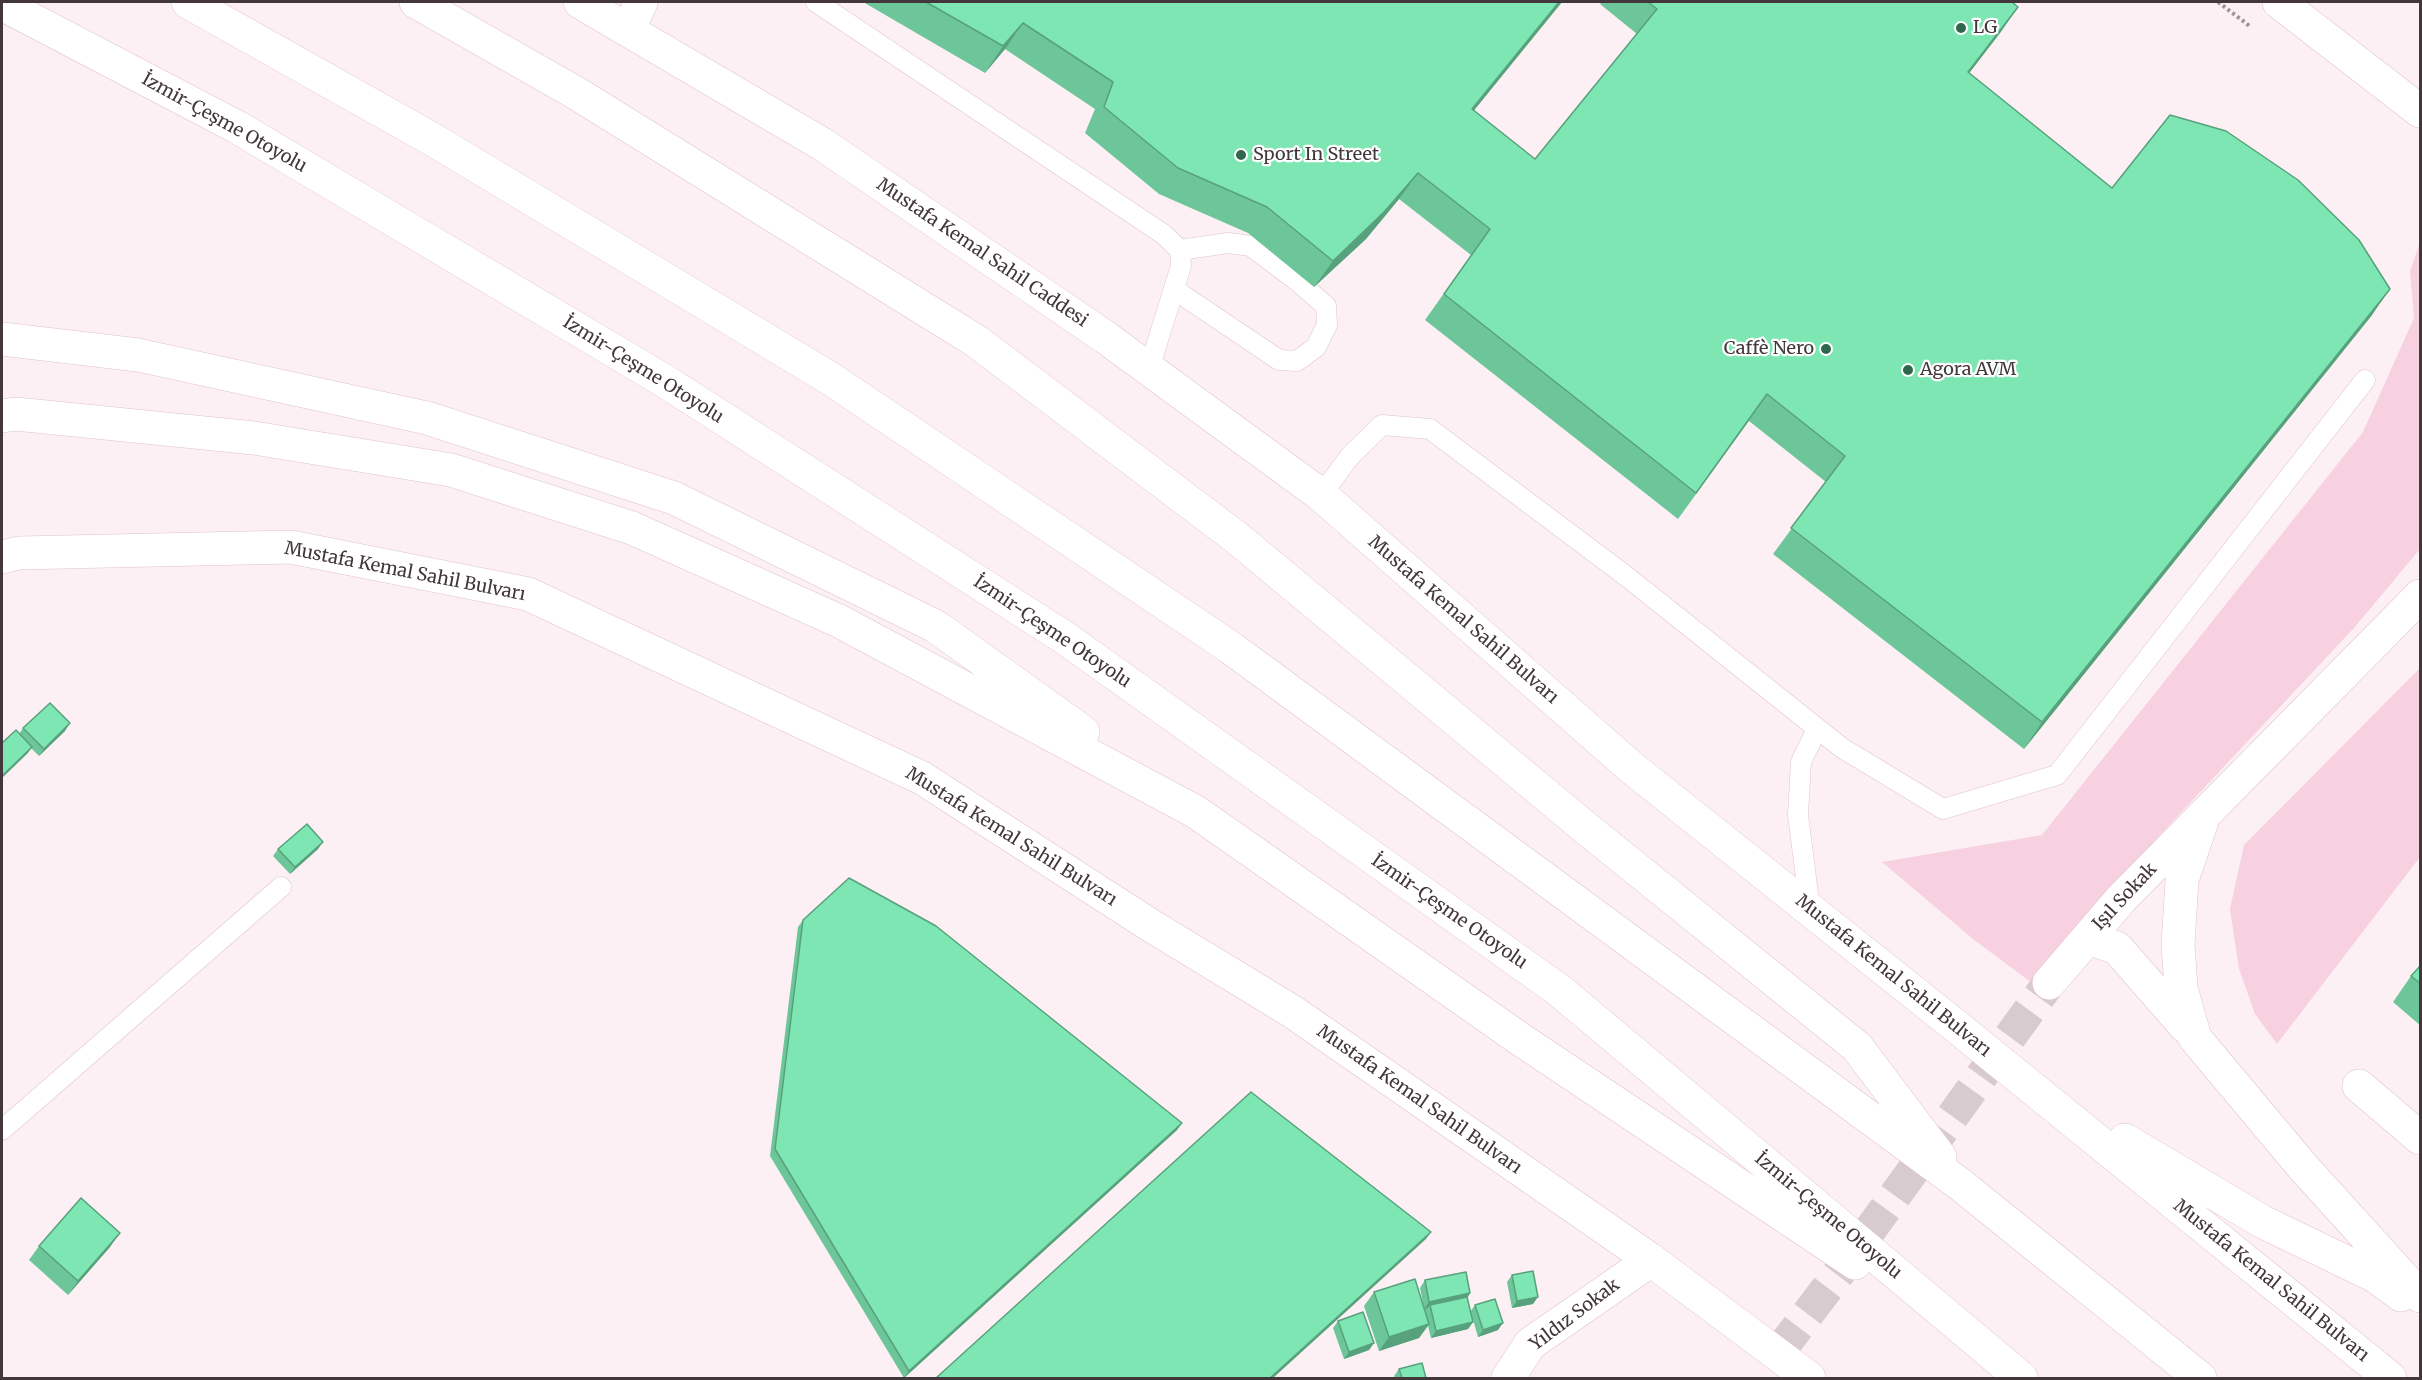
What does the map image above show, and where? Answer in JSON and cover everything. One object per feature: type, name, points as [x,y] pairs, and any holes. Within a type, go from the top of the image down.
[{"type":"main road","points":[[188,2],[436,142],[831,379],[1231,648],[1961,1185],[2200,1378]]},
{"type":"main road","points":[[416,2],[576,93],[976,341],[1237,538],[1587,829],[1857,1047],[1961,1185]]},
{"type":"main road","name":"Mustafa Kemal Sahil Caddesi","points":[[580,2],[635,15],[1149,369],[1320,495]]},
{"type":"main road","points":[[2280,2],[2419,99]]},
{"type":"main road","name":"İzmir-Çeşme Otoyolu","points":[[2,4],[237,126],[612,350],[1065,638],[1560,991],[2021,1378]]},
{"type":"main road","points":[[2,339],[138,355],[428,418],[674,498],[935,626],[1517,1037],[1993,1356]]},
{"type":"main road","points":[[2,416],[16,414],[254,438],[451,470],[632,528],[839,621],[1196,812]]},
{"type":"main road","name":"Mustafa Kemal Sahil Bulvarı","points":[[1320,495],[1632,768],[2032,1087],[2390,1378]]},
{"type":"main road","name":"Mustafa Kemal Sahil Bulvarı","points":[[2,557],[19,553],[291,547],[528,594],[922,778],[1150,925],[1293,1012],[1651,1260],[1809,1378]]},
{"type":"main road","name":"Işıl Sokak","points":[[2049,983],[2122,898],[2421,596]]},
{"type":"main road","points":[[2195,1038],[2181,988],[2178,945],[2182,880],[2204,815]]},
{"type":"main road","points":[[2088,938],[2117,948],[2302,1167],[2421,1296]]},
{"type":"main road","points":[[2359,1086],[2421,1138]]},
{"type":"main road","points":[[2032,1087],[2263,1222],[2375,1276],[2421,1310]]},
{"type":"main road","name":"Yıldız Sokak","points":[[1508,1378],[1530,1344],[1651,1260]]},
{"type":"lane","points":[[816,2],[1163,234],[1180,250],[1181,266],[1175,290],[1149,369]]},
{"type":"lane","points":[[1175,290],[1279,360],[1297,361],[1316,347],[1327,325],[1326,306],[1251,246],[1228,243],[1180,250]]},
{"type":"lane","points":[[1320,495],[1351,455],[1382,425],[1430,429],[1626,576],[1842,748],[1944,809],[2057,775],[2365,380]]},
{"type":"lane","points":[[1810,909],[1798,815],[1801,762],[1817,729]]},
{"type":"lane","points":[[2,1130],[281,887]]},
{"type":"shaded area","points":[[2420,242],[2420,549],[2354,628],[2158,837],[2032,983],[1973,939],[1882,862],[2042,835],[2363,432],[2414,318],[2410,271]]},
{"type":"shaded area","points":[[2420,668],[2420,857],[2277,1044],[2255,1014],[2239,969],[2230,909],[2244,845]]},
{"type":"building","name":"Agora AVM","points":[[926,2],[1559,2],[1472,109],[1535,159],[1657,9],[1648,2],[2012,2],[2018,7],[1968,72],[2112,188],[2170,115],[2226,131],[2298,180],[2359,240],[2390,289],[2042,722],[1791,528],[1845,456],[1767,394],[1696,493],[1444,294],[1490,229],[1418,173],[1384,212],[1333,261],[1267,207],[1178,168],[1104,107],[1113,82],[1023,23],[1003,46]]},
{"type":"building","points":[[50,703],[70,723],[44,749],[23,728]]},
{"type":"building","points":[[16,730],[32,747],[2,776],[2,743]]},
{"type":"building","points":[[307,824],[323,842],[295,867],[278,849]]},
{"type":"building","points":[[849,878],[936,926],[1182,1123],[909,1371],[775,1149],[803,920]]},
{"type":"building","points":[[2421,965],[2421,984],[2411,976]]},
{"type":"building","points":[[1251,1092],[1431,1232],[1270,1378],[936,1378]]},
{"type":"building","points":[[81,1198],[120,1233],[78,1281],[39,1246]]},
{"type":"building","points":[[1533,1271],[1538,1297],[1517,1301],[1512,1275]]},
{"type":"building","points":[[1466,1272],[1470,1293],[1429,1302],[1425,1280]]},
{"type":"building","points":[[1415,1279],[1429,1324],[1389,1337],[1374,1292]]},
{"type":"building","points":[[1467,1297],[1473,1322],[1436,1331],[1430,1305]]},
{"type":"building","points":[[1495,1299],[1503,1323],[1483,1330],[1475,1305]]},
{"type":"building","points":[[1363,1312],[1374,1343],[1349,1352],[1338,1321]]},
{"type":"building","points":[[1422,1363],[1426,1378],[1402,1378],[1399,1369]]},
{"type":"tunnel","points":[[1778,1353],[2049,983]]},
{"type":"place","name":"LG","points":[[1961,28]]},
{"type":"place","name":"Sport In Street","points":[[1241,155]]},
{"type":"place","name":"Caffè Nero","points":[[1826,349]]},
{"type":"place","name":"Agora AVM","points":[[1908,370]]}]
